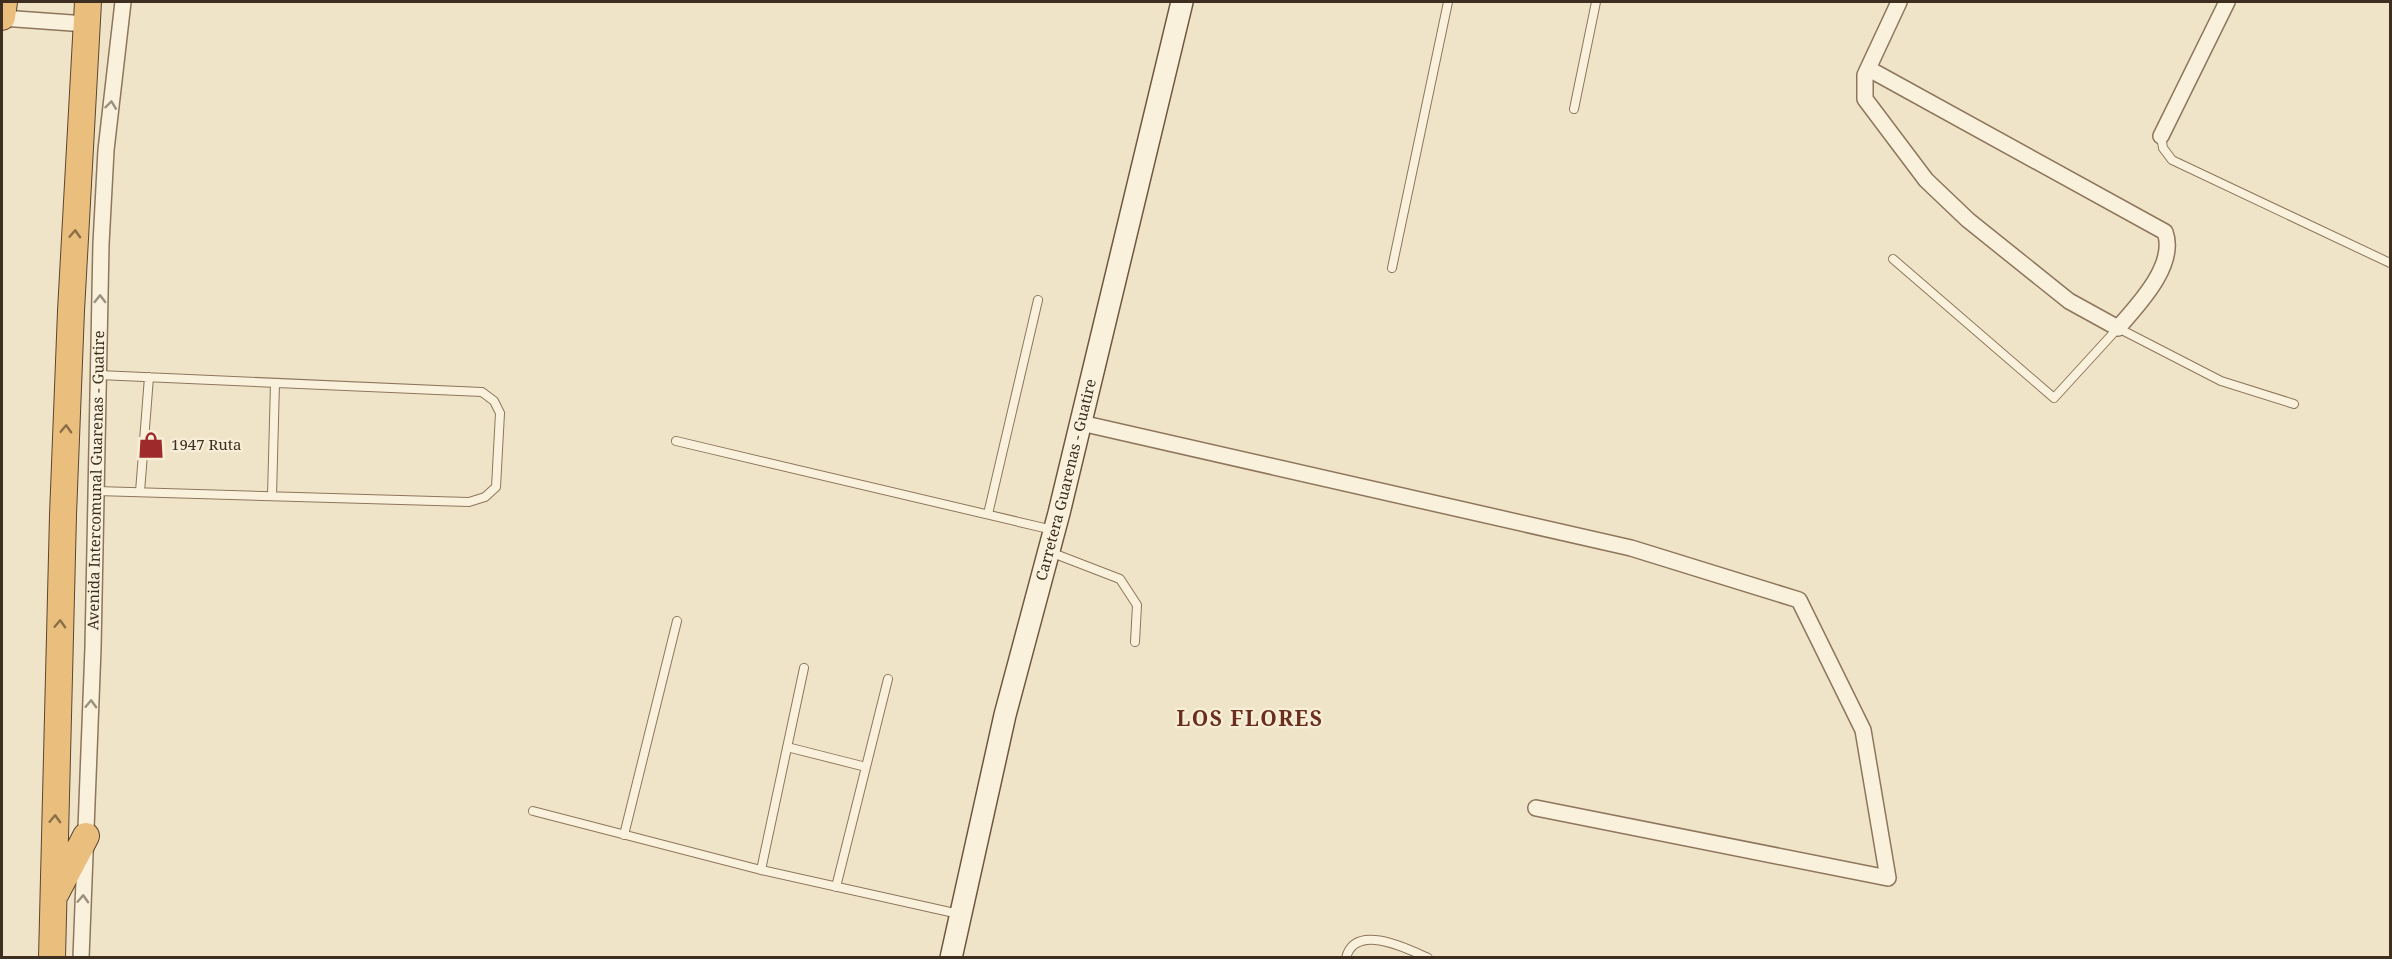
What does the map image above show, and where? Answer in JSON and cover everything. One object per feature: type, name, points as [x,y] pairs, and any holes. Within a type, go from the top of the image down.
[{"type":"highway","points":[[2,17],[4,2]]},
{"type":"highway","name":"Avenida Intercomunal Guarenas - Guatire","points":[[52,957],[71,311],[87,13]]},
{"type":"highway","points":[[53,898],[86,836]]},
{"type":"main road","name":"Carretera Guarenas - Guatire","points":[[951,957],[1005,715],[1081,423],[1182,2]]},
{"type":"street","name":"Avenida Intercomunal Guarenas - Guatire","points":[[81,957],[97,491],[101,244],[106,150],[123,2]]},
{"type":"street","points":[[1869,69],[2165,232],[2169,242],[2167,256],[2148,294],[2118,328],[2069,301],[1968,220],[1926,180],[1865,99],[1864,82],[1869,69],[1899,2]]},
{"type":"street","points":[[2161,136],[2227,2]]},
{"type":"street","points":[[2,17],[87,13]]},
{"type":"street","points":[[1081,423],[1631,548],[1798,600],[1863,730],[1888,878],[1536,808]]},
{"type":"lane","points":[[1392,268],[1448,2]]},
{"type":"lane","points":[[1574,109],[1596,2]]},
{"type":"lane","points":[[2161,136],[2163,148],[2172,160],[2391,263]]},
{"type":"lane","points":[[1893,259],[2054,398],[2118,328],[2221,381],[2294,404]]},
{"type":"lane","points":[[988,514],[1038,300]]},
{"type":"lane","points":[[97,491],[469,502],[485,497],[496,487],[500,413],[494,401],[482,392],[99,375]]},
{"type":"lane","points":[[140,492],[149,378]]},
{"type":"lane","points":[[272,496],[275,383]]},
{"type":"lane","points":[[676,441],[1054,530]]},
{"type":"lane","points":[[1049,551],[1120,579],[1137,604],[1135,642]]},
{"type":"lane","points":[[624,835],[677,621]]},
{"type":"lane","points":[[760,870],[804,668]]},
{"type":"lane","points":[[836,887],[888,680]]},
{"type":"lane","points":[[787,747],[866,767]]},
{"type":"lane","points":[[533,811],[760,870],[960,914]]},
{"type":"lane","points":[[1346,957],[1348,951],[1358,942],[1373,939],[1428,957]]},
{"type":"place","name":"1947 Ruta","points":[[151,445]]},
{"type":"district","name":"LOS FLORES","points":[[1250,719]]}]
